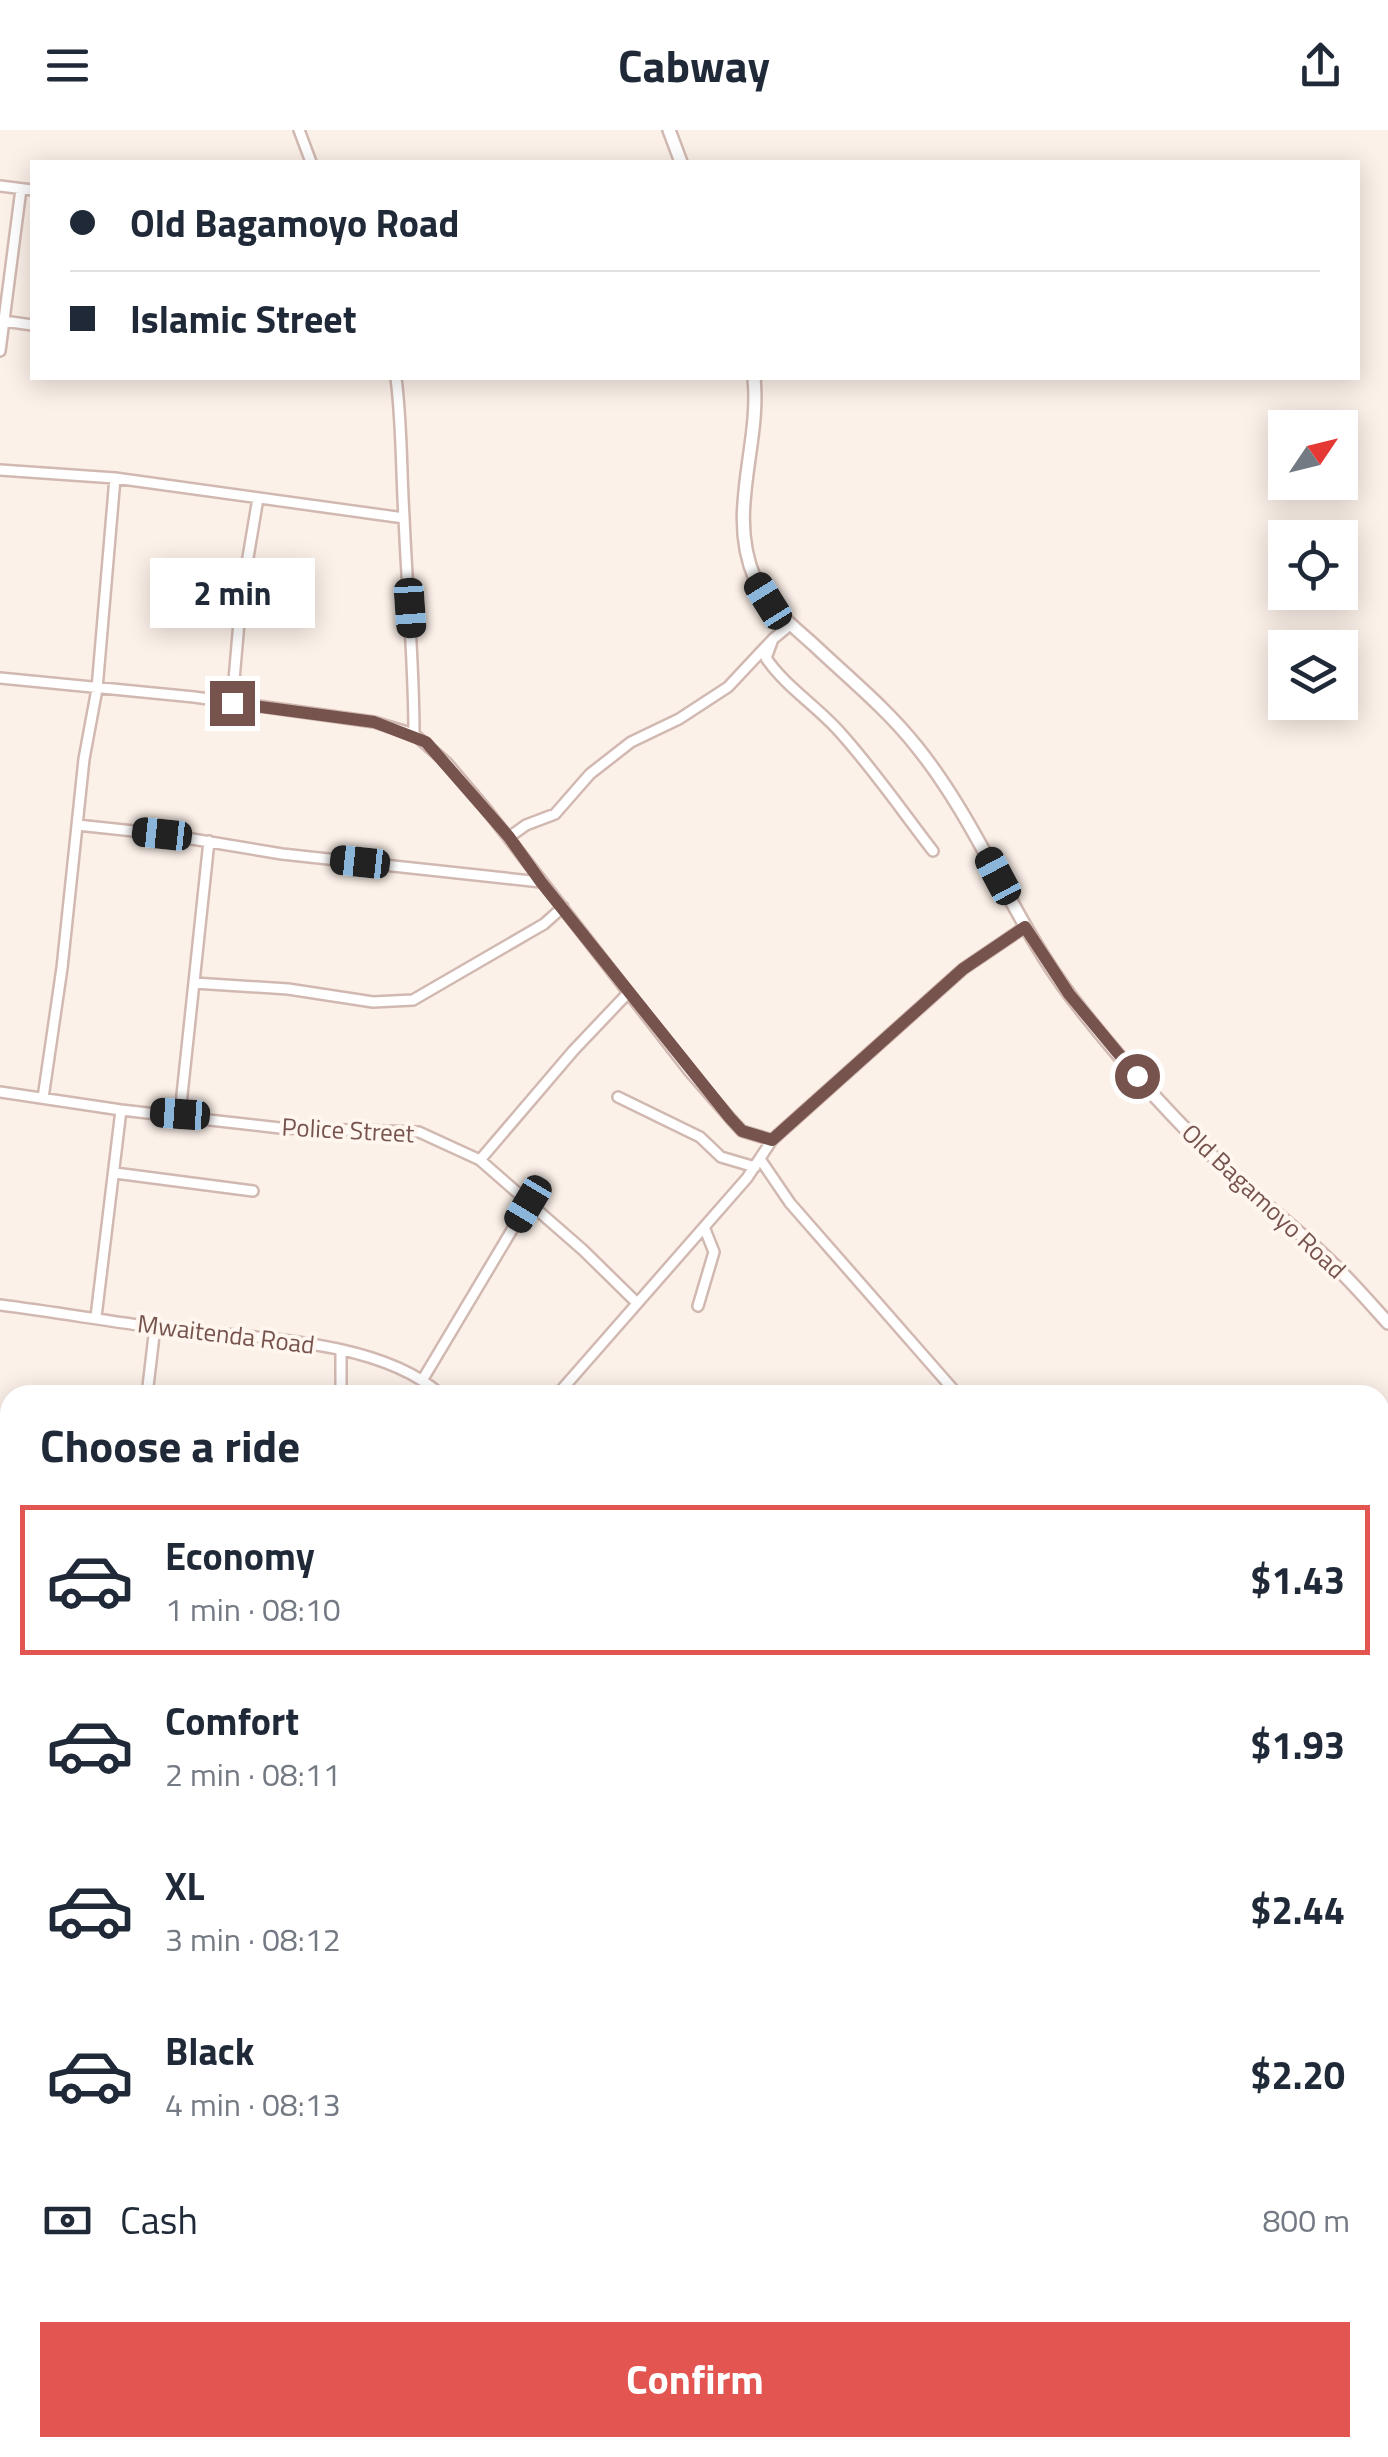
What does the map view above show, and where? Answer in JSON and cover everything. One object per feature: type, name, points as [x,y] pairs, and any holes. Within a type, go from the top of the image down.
[{"type":"street","points":[[299,130],[310,160]]},
{"type":"street","points":[[669,130],[680,160]]},
{"type":"street","points":[[0,186],[27,190],[0,350]]},
{"type":"street","points":[[4,321],[30,325]]},
{"type":"street","points":[[396,380],[402,421],[414,734]]},
{"type":"street","name":"Old Bagamoyo Road","points":[[754,380],[756,402],[741,511],[746,550],[768,601],[891,716],[917,747],[942,779],[1025,927],[1069,994],[1160,1102],[1230,1173],[1330,1261],[1388,1323]]},
{"type":"street","points":[[0,470],[115,478],[404,518]]},
{"type":"street","points":[[43,1098],[62,968],[84,759],[97,689],[115,478]]},
{"type":"street","points":[[232,703],[241,599],[258,498]]},
{"type":"street","points":[[509,837],[555,814],[590,774],[646,732],[679,719],[728,688],[790,624]]},
{"type":"street","points":[[774,639],[766,658],[773,668],[814,704],[848,742],[933,852]]},
{"type":"street","points":[[0,678],[374,722],[414,734],[447,763],[509,837],[730,1118],[742,1131],[772,1140]]},
{"type":"street","points":[[77,824],[282,854],[541,882]]},
{"type":"street","points":[[180,1114],[209,841]]},
{"type":"street","points":[[194,983],[288,989],[373,1002],[414,1000],[544,924],[563,907]]},
{"type":"street","points":[[566,1385],[704,1227],[772,1140],[950,980],[987,950],[1025,927]]},
{"type":"street","points":[[480,1160],[572,1051],[628,993]]},
{"type":"street","name":"Police Street","points":[[0,1092],[280,1128],[419,1132],[480,1160],[584,1250],[637,1303]]},
{"type":"street","points":[[618,1097],[700,1137],[721,1157],[757,1163],[949,1385]]},
{"type":"street","points":[[96,1317],[121,1110]]},
{"type":"street","points":[[115,1173],[252,1191]]},
{"type":"street","points":[[423,1378],[528,1204]]},
{"type":"street","points":[[698,1306],[714,1252],[704,1227]]},
{"type":"street","name":"Mwaitenda Road","points":[[0,1305],[341,1350],[423,1378],[430,1385]]},
{"type":"street","points":[[148,1385],[155,1327]]},
{"type":"street","points":[[341,1350],[342,1385]]},
{"type":"route","points":[[232,703],[374,722],[414,734],[426,742],[509,837],[690,1072],[742,1131],[754,1137],[772,1140],[963,969],[1025,927],[1069,994],[1137,1076]]}]
